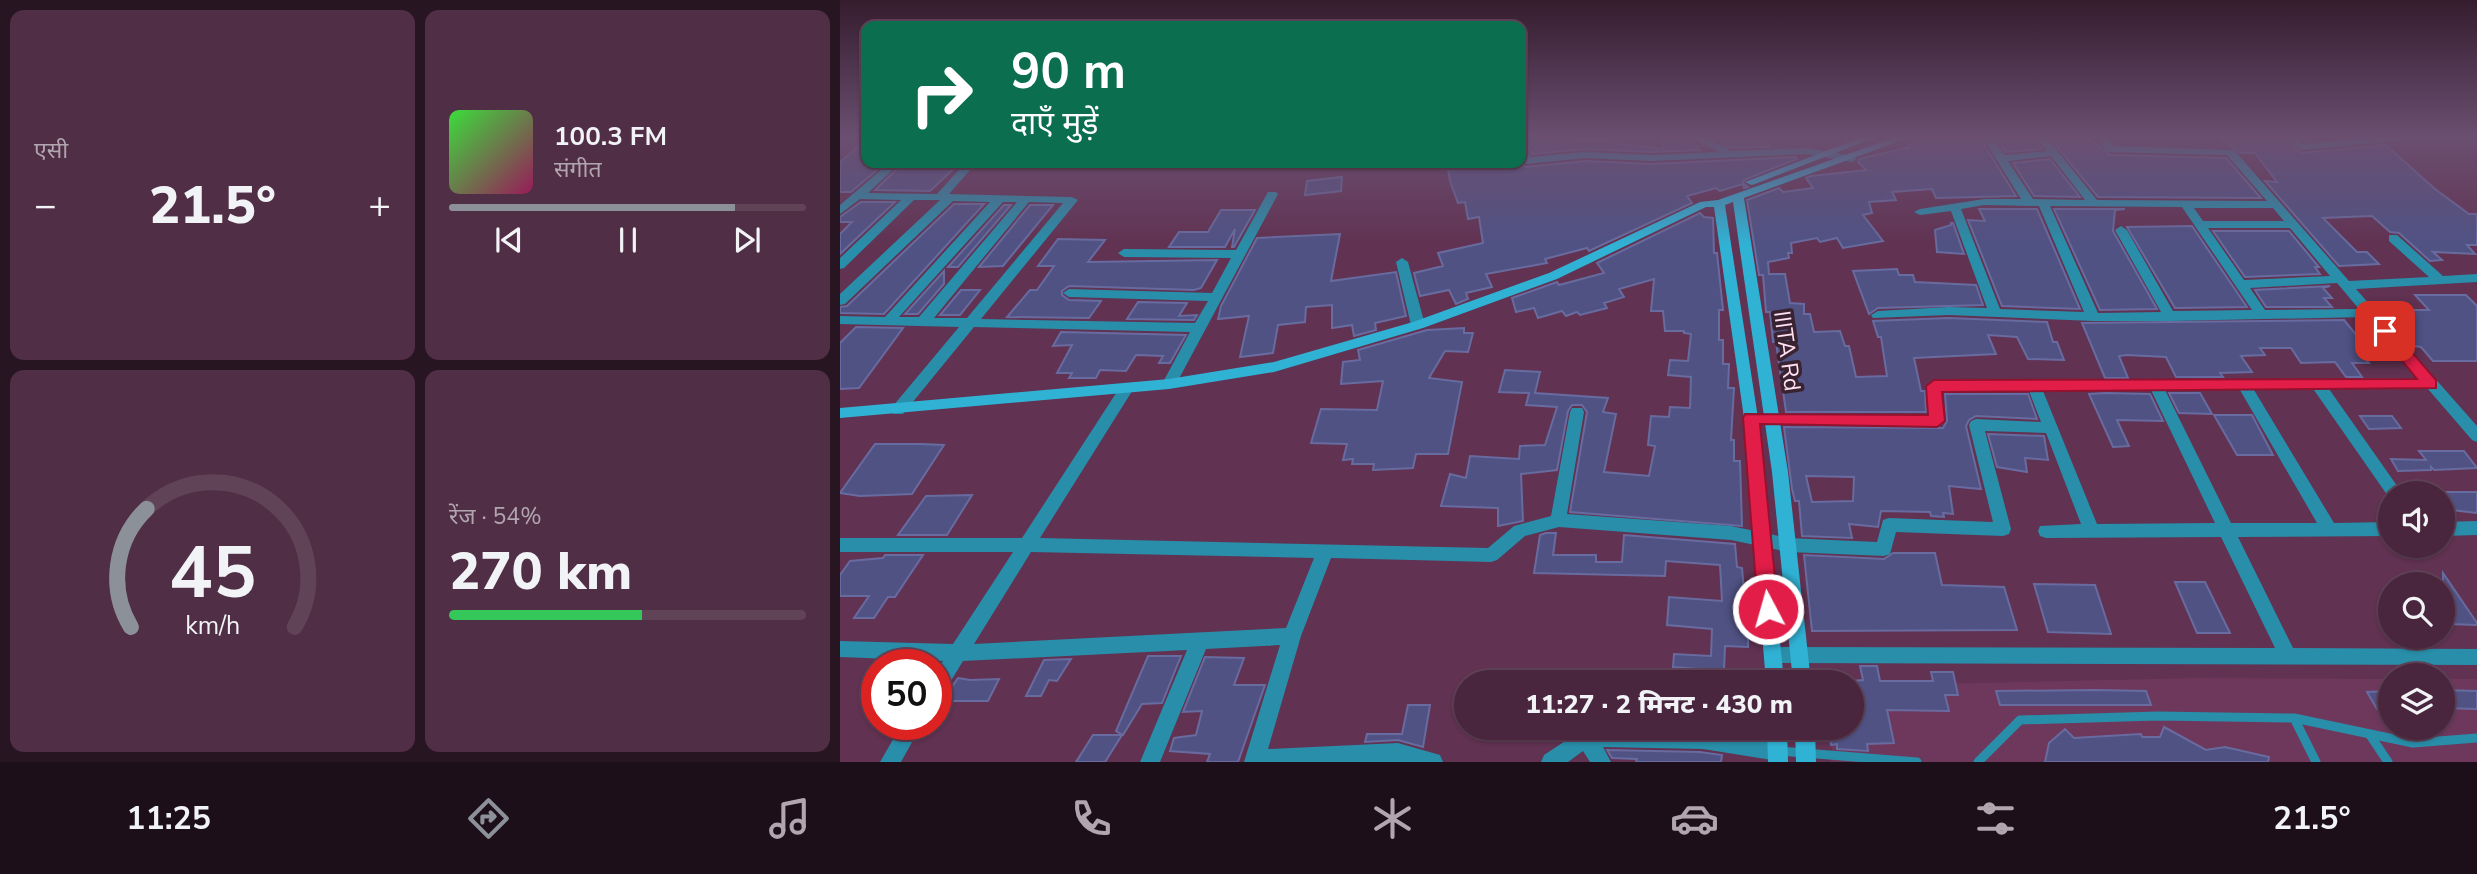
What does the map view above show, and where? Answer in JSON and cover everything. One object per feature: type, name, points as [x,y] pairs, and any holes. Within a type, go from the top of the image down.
[{"type":"main road","points":[[1719,203],[1726,192],[1775,174]]},
{"type":"main road","points":[[840,413],[898,410],[1169,384],[1274,367],[1418,325],[1553,276],[1704,204],[1719,203],[1806,174]]},
{"type":"main road","name":"IIITA Rd","points":[[1738,195],[1772,418],[1801,670]]},
{"type":"main road","name":"IIITA Rd","points":[[1719,203],[1751,418],[1774,670]]},
{"type":"street","points":[[840,211],[883,174]]},
{"type":"street","points":[[840,301],[944,197],[963,174]]},
{"type":"street","points":[[1920,212],[1984,202],[2029,202],[2011,174]]},
{"type":"street","points":[[2070,174],[2094,203]]},
{"type":"street","points":[[2250,174],[2477,436]]},
{"type":"street","points":[[1169,384],[1272,194]]},
{"type":"street","points":[[858,196],[1072,200],[973,323],[898,410]]},
{"type":"street","points":[[840,265],[911,197]]},
{"type":"street","points":[[889,320],[999,199]]},
{"type":"street","points":[[922,323],[1026,199]]},
{"type":"street","points":[[2021,202],[2278,205]]},
{"type":"street","points":[[2043,203],[2093,317]]},
{"type":"street","points":[[2186,205],[2262,315]]},
{"type":"street","points":[[1955,207],[1996,314]]},
{"type":"street","points":[[2200,224],[2295,225]]},
{"type":"street","points":[[2121,230],[2170,317]]},
{"type":"street","points":[[2393,238],[2439,279]]},
{"type":"street","points":[[1124,254],[1240,254]]},
{"type":"street","points":[[1402,262],[1418,325]]},
{"type":"street","points":[[2242,284],[2477,278]]},
{"type":"street","points":[[1069,293],[1215,297]]},
{"type":"street","points":[[1878,315],[1949,311],[2093,317],[2370,313]]},
{"type":"street","points":[[840,320],[1199,328]]},
{"type":"street","points":[[1751,418],[1937,421],[1934,386],[2431,384]]},
{"type":"street","points":[[2034,386],[2092,531]]},
{"type":"street","points":[[2156,386],[2289,658]]},
{"type":"street","points":[[2245,386],[2330,530]]},
{"type":"street","points":[[2319,386],[2385,481]]},
{"type":"street","points":[[952,663],[1127,388]]},
{"type":"street","points":[[1559,520],[1577,412]]},
{"type":"street","points":[[840,545],[1027,545],[1491,555],[1520,531],[1559,520],[1731,533],[1788,545],[1884,548],[1889,525],[2003,529],[1976,425],[2051,428]]},
{"type":"street","points":[[2455,529],[2477,528]]},
{"type":"street","points":[[2046,531],[2378,529]]},
{"type":"street","points":[[1325,551],[1293,636],[1254,760],[1398,753],[1433,762]]},
{"type":"street","points":[[840,649],[958,653],[1293,636]]},
{"type":"street","points":[[1150,762],[1200,641]]},
{"type":"street","points":[[1773,655],[2477,657]]},
{"type":"street","points":[[890,762],[903,740]]},
{"type":"street","points":[[1551,762],[1582,740]]},
{"type":"street","points":[[1588,740],[1601,762]]},
{"type":"street","points":[[1707,740],[1779,756]]},
{"type":"lane","points":[[1978,762],[2020,720],[2158,716],[2294,718],[2413,743],[2477,738]]},
{"type":"lane","points":[[2294,718],[2316,762]]},
{"type":"lane","points":[[2370,735],[2388,762]]},
{"type":"lane","points":[[1779,756],[1917,762]]},
{"type":"shaded area","points":[[2198,678],[2378,679],[2378,740],[2455,740],[2455,679],[2477,679],[2477,762],[1831,762],[1832,740],[1864,740],[1864,686]]},
{"type":"building","points":[[840,174],[873,174],[851,192],[840,192]]},
{"type":"building","points":[[892,174],[949,174],[930,191],[875,190]]},
{"type":"building","points":[[1449,174],[1760,174],[1744,180],[1743,183],[1748,187],[1744,188],[1743,184],[1687,196],[1692,203],[1589,251],[1587,248],[1545,259],[1547,263],[1486,274],[1492,287],[1466,293],[1468,299],[1456,304],[1449,290],[1420,296],[1414,273],[1443,266],[1438,253],[1483,243],[1479,217],[1468,219],[1465,202],[1458,203]]},
{"type":"building","points":[[1833,174],[2002,174],[2016,196],[1936,198],[1932,189],[1892,192],[1896,200],[1869,202],[1872,213],[1863,215],[1883,241],[1843,248],[1837,238],[1820,242],[1817,238],[1791,243],[1792,253],[1788,253],[1789,258],[1768,262],[1769,274],[1785,274],[1790,303],[1804,304],[1804,314],[1810,314],[1814,332],[1840,331],[1845,346],[1849,346],[1856,377],[1887,376],[1881,337],[1878,337],[1873,321],[1949,318],[2047,322],[2053,342],[2057,342],[2064,360],[2028,359],[2017,337],[1988,335],[1996,354],[1914,358],[1921,391],[1925,391],[1926,412],[1786,412],[1776,342],[1773,342],[1770,312],[1766,312],[1763,275],[1759,275],[1747,200],[1779,188],[1783,192],[1813,188],[1806,178]]},
{"type":"building","points":[[2020,174],[2061,174],[2080,197],[2034,196]]},
{"type":"building","points":[[2079,174],[2240,174],[2261,198],[2098,197]]},
{"type":"building","points":[[2271,174],[2418,174],[2469,214],[2477,214],[2477,245],[2467,245],[2475,254],[2433,252],[2442,260],[2430,261],[2399,233],[2390,232],[2372,216],[2323,218],[2357,252],[2367,252],[2379,264],[2339,266],[2265,181],[2277,182]]},
{"type":"building","points":[[1342,177],[1341,191],[1305,195],[1307,181]]},
{"type":"building","points":[[861,202],[895,202],[840,254],[840,234],[852,222],[840,222],[840,217]]},
{"type":"building","points":[[954,204],[984,204],[884,314],[840,313],[840,307],[847,306]]},
{"type":"building","points":[[1004,205],[1011,205],[958,267],[948,267]]},
{"type":"building","points":[[1030,205],[1053,205],[1003,266],[979,267]]},
{"type":"building","points":[[1979,209],[2037,209],[2080,309],[2002,306],[1968,220],[1985,221]]},
{"type":"building","points":[[2054,209],[2125,209],[2115,210],[2113,231],[2157,309],[2100,310]]},
{"type":"building","points":[[1221,210],[1255,210],[1234,247],[1235,229],[1225,247],[1169,247],[1179,232],[1208,232]]},
{"type":"building","points":[[1700,213],[1704,217],[1713,218],[1714,253],[1717,253],[1723,310],[1719,310],[1719,340],[1723,340],[1723,364],[1729,364],[1728,388],[1734,388],[1731,440],[1734,440],[1734,461],[1740,461],[1742,526],[1570,512],[1587,412],[1582,405],[1572,405],[1568,411],[1557,470],[1521,474],[1523,521],[1498,526],[1498,508],[1441,506],[1450,474],[1466,478],[1470,456],[1519,459],[1520,446],[1545,445],[1557,407],[1526,405],[1529,393],[1499,392],[1505,370],[1540,372],[1535,393],[1608,398],[1603,412],[1616,414],[1604,472],[1649,476],[1655,446],[1648,445],[1651,416],[1669,417],[1670,407],[1690,408],[1691,377],[1668,375],[1670,360],[1688,361],[1691,334],[1684,331],[1665,331],[1663,311],[1651,311],[1654,279],[1619,289],[1624,297],[1604,303],[1607,308],[1580,315],[1577,312],[1566,316],[1562,311],[1538,318],[1534,308],[1516,312],[1512,298],[1557,282],[1559,285],[1604,273],[1597,263]]},
{"type":"building","points":[[1951,223],[1964,254],[1937,252],[1935,230]]},
{"type":"building","points":[[2192,226],[2247,307],[2175,308],[2127,227]]},
{"type":"building","points":[[2213,231],[2289,231],[2319,267],[2315,267],[2320,274],[2245,277]]},
{"type":"building","points":[[1340,234],[1331,281],[1396,272],[1406,316],[1375,323],[1376,330],[1354,336],[1352,325],[1332,328],[1332,305],[1306,307],[1305,322],[1278,325],[1273,353],[1240,357],[1249,316],[1218,319],[1221,306],[1257,238]]},
{"type":"building","points":[[1058,239],[1105,240],[1088,262],[1217,260],[1201,288],[1194,290],[1069,286],[1062,291],[1062,295],[1069,300],[1101,301],[1089,318],[1007,317],[1030,290],[1037,290],[1054,266],[1038,266]]},
{"type":"building","points":[[1897,269],[1899,275],[1913,275],[1915,282],[1976,285],[1983,305],[1878,308],[1869,314],[1853,271]]},
{"type":"building","points":[[944,271],[944,284],[918,314],[905,314]]},
{"type":"building","points":[[2330,286],[2323,288],[2332,298],[2324,298],[2332,307],[2266,307],[2255,290]]},
{"type":"building","points":[[961,290],[980,290],[960,315],[940,315]]},
{"type":"building","points":[[2415,295],[2466,295],[2477,306],[2477,361],[2433,361],[2421,347],[2414,346],[2384,310],[2429,310]]},
{"type":"building","points":[[1138,302],[1187,303],[1179,316],[1197,315],[1194,320],[1127,319]]},
{"type":"building","points":[[2344,320],[2367,348],[2363,351],[2367,356],[2363,356],[2369,363],[2352,363],[2362,377],[2346,377],[2335,362],[2301,363],[2291,348],[2260,348],[2265,355],[2241,356],[2252,372],[2220,373],[2223,377],[2176,377],[2166,357],[2127,355],[2119,356],[2128,378],[2105,378],[2082,323]]},
{"type":"building","points":[[856,327],[903,328],[859,388],[840,389],[840,343]]},
{"type":"building","points":[[1464,328],[1464,333],[1473,333],[1468,352],[1445,351],[1429,378],[1462,382],[1448,454],[1416,454],[1413,468],[1373,470],[1374,464],[1352,464],[1353,459],[1343,460],[1347,444],[1311,443],[1321,409],[1377,410],[1383,381],[1341,384],[1343,362],[1360,360],[1358,350],[1427,330]]},
{"type":"building","points":[[1061,332],[1186,335],[1170,363],[1159,363],[1163,356],[1136,355],[1126,371],[1100,370],[1096,378],[1069,378],[1072,373],[1057,373],[1072,345],[1053,346]]},
{"type":"building","points":[[2169,393],[2200,393],[2212,414],[2179,413]]},
{"type":"building","points":[[1945,394],[2028,394],[2037,419],[1976,416],[1969,420],[1966,426],[1981,489],[1949,486],[1953,514],[1943,513],[1944,517],[1931,516],[1930,512],[1881,511],[1878,527],[1849,524],[1852,538],[1802,536],[1799,501],[1795,501],[1792,489],[1784,427],[1943,428],[1947,421]],"holes":[[[1806,476],[1854,477],[1853,501],[1812,502]]]},
{"type":"building","points":[[2089,394],[2150,394],[2163,421],[2117,420],[2129,446],[2113,447]]},
{"type":"building","points":[[2214,415],[2252,415],[2273,455],[2237,455]]},
{"type":"building","points":[[2360,416],[2392,416],[2401,428],[2369,429]]},
{"type":"building","points":[[1988,434],[2044,436],[2048,460],[2025,458],[2027,472],[1997,467]]},
{"type":"building","points":[[875,444],[944,445],[912,494],[860,496],[840,493]]},
{"type":"building","points":[[2419,451],[2464,451],[2477,468],[2434,470],[2431,467],[2431,470],[2398,471],[2391,459],[2426,460]]},
{"type":"building","points":[[2455,492],[2477,492],[2477,513],[2455,510]]},
{"type":"building","points":[[972,495],[947,535],[898,535],[926,496]]},
{"type":"building","points":[[1556,533],[1553,555],[1596,555],[1596,562],[1622,562],[1624,535],[1735,544],[1737,567],[1742,568],[1745,603],[1749,603],[1748,647],[1725,646],[1724,670],[1673,667],[1674,654],[1711,656],[1712,629],[1667,625],[1669,597],[1722,601],[1720,565],[1666,561],[1665,576],[1534,573],[1540,535]]},
{"type":"building","points":[[1893,553],[1935,553],[1942,585],[2004,587],[2017,630],[1812,631],[1804,555],[1884,559]]},
{"type":"building","points":[[885,555],[923,555],[895,597],[888,597],[874,618],[854,618],[869,596],[840,596],[840,575],[850,561],[883,558]]},
{"type":"building","points":[[2175,582],[2205,582],[2230,633],[2197,633]]},
{"type":"building","points":[[2034,584],[2095,585],[2111,634],[2048,632]]},
{"type":"building","points":[[2455,591],[2477,623],[2455,624]]},
{"type":"building","points":[[1148,656],[1181,656],[1162,703],[1142,704],[1123,735],[1116,731]]},
{"type":"building","points":[[1205,657],[1244,658],[1234,685],[1265,685],[1238,762],[1207,762],[1210,754],[1170,751],[1174,738],[1196,735],[1202,711],[1183,712]]},
{"type":"building","points":[[1071,659],[1057,681],[1049,680],[1041,696],[1026,696],[1044,660]]},
{"type":"building","points":[[1860,666],[1877,666],[1880,681],[1933,681],[1931,672],[1953,672],[1958,695],[1945,695],[1949,711],[1887,710],[1894,743],[1867,744],[1868,751],[1837,749],[1837,744],[1831,745],[1830,740],[1864,740],[1864,670],[1861,670]]},
{"type":"building","points":[[958,678],[999,679],[988,701],[952,701],[952,687]]},
{"type":"building","points":[[2455,690],[2477,691],[2477,709],[2455,708]]},
{"type":"building","points":[[1996,691],[2146,691],[2151,705],[2000,705]]},
{"type":"building","points":[[2367,692],[2378,692],[2378,709],[2377,709]]},
{"type":"building","points":[[1408,705],[1430,705],[1423,747],[1398,740],[1365,742],[1367,734],[1402,734]]},
{"type":"building","points":[[2164,727],[2206,750],[2225,747],[2269,757],[2268,762],[2045,762],[2049,743],[2065,729],[2074,738],[2141,734],[2142,737],[2160,737]]},
{"type":"building","points":[[1093,735],[1122,735],[1105,762],[1076,762]]},
{"type":"building","points":[[1607,750],[1722,755],[1721,762],[1636,762],[1637,759],[1612,758]]},
{"type":"route","points":[[1768,609],[1751,418],[1937,421],[1934,386],[2431,384],[2385,331]]}]
